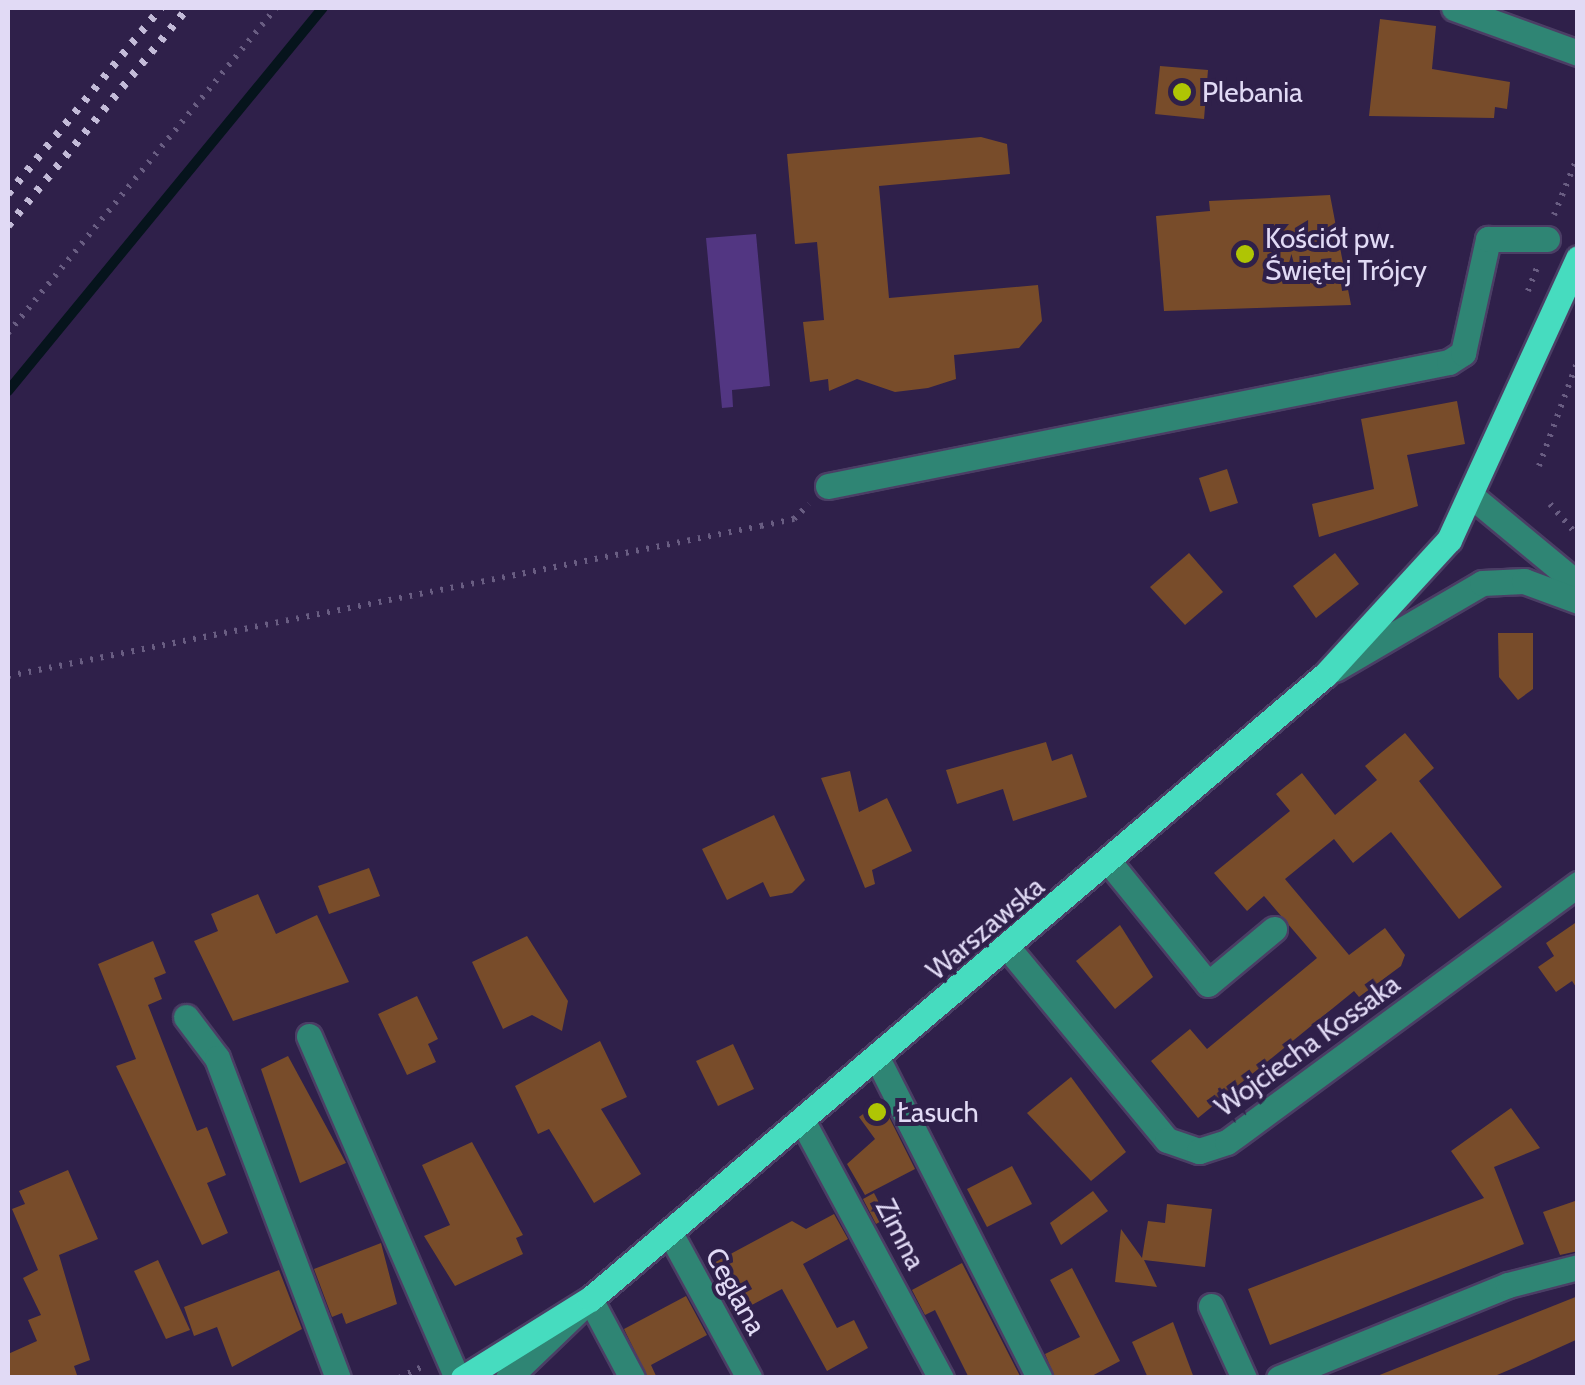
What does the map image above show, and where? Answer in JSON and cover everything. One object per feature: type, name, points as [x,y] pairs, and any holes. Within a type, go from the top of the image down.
[{"type":"main road","name":"Warszawska","points":[[590,1299],[1109,862],[1326,674],[1406,593],[1474,498],[1578,258]]},
{"type":"main road","points":[[456,1370],[590,1299]]},
{"type":"street","points":[[1454,8],[1578,54]]},
{"type":"street","points":[[828,486],[874,467],[1449,362],[1463,353],[1488,239],[1547,239]]},
{"type":"street","points":[[1474,498],[1578,584]]},
{"type":"street","points":[[1326,674],[1482,583],[1524,581],[1578,602]]},
{"type":"street","points":[[1109,862],[1208,984],[1274,928]]},
{"type":"street","name":"Wojciecha Kossaka","points":[[1008,948],[1167,1140],[1199,1150],[1227,1142],[1578,884]]},
{"type":"street","points":[[186,1017],[218,1058],[338,1378]]},
{"type":"street","points":[[308,1036],[456,1370]]},
{"type":"street","points":[[877,1058],[1039,1378]]},
{"type":"street","name":"Zimna","points":[[803,1122],[942,1378]]},
{"type":"street","name":"Ceglana","points":[[670,1233],[749,1378]]},
{"type":"street","points":[[1278,1378],[1508,1285],[1578,1267]]},
{"type":"street","points":[[590,1299],[632,1378]]},
{"type":"street","name":"Warszawska","points":[[508,1378],[590,1299]]},
{"type":"street","points":[[1211,1306],[1244,1378]]},
{"type":"path","points":[[8,332],[276,8]]},
{"type":"path","points":[[1539,466],[1578,360]]},
{"type":"path","points":[[8,676],[794,519],[828,486]]},
{"type":"path","points":[[1550,504],[1578,536]]},
{"type":"path","points":[[398,1378],[456,1370]]},
{"type":"shaded area","points":[[756,234],[770,386],[732,390],[733,407],[722,408],[706,238]]},
{"type":"building","points":[[1380,19],[1436,26],[1432,69],[1510,82],[1507,109],[1495,107],[1494,118],[1369,116]]},
{"type":"building","name":"Plebania","points":[[1160,66],[1208,70],[1204,119],[1155,114]]},
{"type":"building","points":[[981,137],[1007,144],[1010,174],[879,186],[889,298],[1038,285],[1042,321],[1019,348],[954,355],[956,379],[928,388],[895,392],[857,379],[829,391],[828,379],[810,382],[803,322],[824,320],[817,242],[795,244],[787,154]]},
{"type":"building","name":"Kościół pw. Świętej Trójcy","points":[[1330,195],[1351,305],[1164,311],[1156,216],[1210,211],[1209,201]]},
{"type":"building","points":[[1457,401],[1465,444],[1407,455],[1418,506],[1319,537],[1312,504],[1374,489],[1361,419]]},
{"type":"building","points":[[1227,469],[1238,503],[1210,512],[1199,478]]},
{"type":"building","points":[[1189,553],[1223,592],[1185,625],[1150,587]]},
{"type":"building","points":[[1335,553],[1359,584],[1316,618],[1293,586]]},
{"type":"building","points":[[1498,633],[1533,633],[1533,689],[1518,700],[1499,677]]},
{"type":"building","points":[[1405,733],[1434,768],[1419,781],[1502,887],[1459,919],[1391,832],[1353,863],[1334,839],[1285,879],[1349,955],[1385,928],[1405,955],[1401,966],[1359,997],[1354,991],[1198,1118],[1151,1061],[1190,1029],[1207,1049],[1317,958],[1264,896],[1247,911],[1214,873],[1290,811],[1276,794],[1302,773],[1335,815],[1377,780],[1365,766]]},
{"type":"building","points":[[1046,742],[1052,761],[1072,754],[1087,797],[1013,821],[1003,789],[957,804],[946,770]]},
{"type":"building","points":[[850,771],[859,812],[887,798],[912,851],[872,870],[875,884],[865,888],[821,778]]},
{"type":"building","points":[[774,815],[805,880],[792,893],[770,897],[763,882],[727,900],[702,849]]},
{"type":"building","points":[[369,868],[380,896],[329,914],[318,886]]},
{"type":"building","points":[[258,894],[276,934],[317,915],[349,982],[233,1021],[194,941],[218,931],[211,914]]},
{"type":"building","points":[[1578,921],[1578,990],[1572,981],[1556,992],[1538,967],[1554,956],[1546,943]]},
{"type":"building","points":[[1120,925],[1153,977],[1115,1009],[1076,961]]},
{"type":"building","points":[[527,936],[568,1001],[562,1031],[532,1015],[503,1029],[472,962]]},
{"type":"building","points":[[153,941],[166,973],[154,978],[162,999],[148,1005],[197,1131],[207,1127],[226,1175],[207,1183],[228,1233],[202,1245],[116,1066],[136,1059],[98,964]]},
{"type":"building","points":[[417,996],[438,1039],[428,1044],[436,1062],[407,1075],[378,1014]]},
{"type":"building","points":[[600,1041],[627,1097],[601,1109],[641,1174],[594,1203],[549,1129],[538,1134],[515,1086]]},
{"type":"building","points":[[733,1044],[754,1089],[718,1106],[696,1061]]},
{"type":"building","points":[[288,1056],[346,1163],[300,1183],[261,1069]]},
{"type":"building","points":[[1071,1077],[1126,1152],[1091,1181],[1027,1113]]},
{"type":"building","points":[[881,1101],[915,1169],[865,1195],[847,1164],[875,1139],[859,1117]]},
{"type":"building","points":[[1511,1108],[1540,1148],[1494,1167],[1524,1244],[1270,1345],[1248,1289],[1484,1198],[1451,1151]]},
{"type":"building","points":[[472,1142],[523,1235],[516,1238],[523,1254],[455,1286],[424,1236],[450,1225],[422,1165]]},
{"type":"building","points":[[1012,1166],[1032,1204],[987,1227],[967,1189]]},
{"type":"building","points":[[68,1170],[98,1239],[59,1255],[90,1360],[74,1366],[78,1378],[8,1378],[8,1354],[37,1341],[28,1320],[41,1315],[23,1278],[38,1270],[12,1209],[25,1204],[19,1191]]},
{"type":"building","points":[[1093,1191],[1108,1211],[1061,1245],[1050,1223]]},
{"type":"building","points":[[874,1193],[887,1218],[876,1224],[863,1199]]},
{"type":"building","points":[[1578,1200],[1578,1251],[1560,1255],[1543,1212]]},
{"type":"building","points":[[1167,1204],[1212,1209],[1205,1267],[1144,1260],[1157,1287],[1115,1282],[1121,1229],[1142,1258],[1148,1221],[1165,1223]]},
{"type":"building","points":[[834,1214],[848,1239],[803,1264],[837,1328],[854,1320],[868,1348],[827,1371],[782,1289],[733,1315],[710,1265],[792,1221],[806,1229]]},
{"type":"building","points":[[381,1243],[397,1304],[346,1324],[342,1313],[332,1317],[314,1269]]},
{"type":"building","points":[[158,1260],[190,1330],[166,1339],[134,1271]]},
{"type":"building","points":[[962,1263],[1021,1378],[969,1378],[935,1310],[925,1315],[912,1290]]},
{"type":"building","points":[[1072,1268],[1120,1361],[1088,1378],[1055,1378],[1045,1354],[1080,1337],[1050,1280]]},
{"type":"building","points":[[279,1270],[302,1329],[232,1367],[217,1327],[194,1336],[184,1307]]},
{"type":"building","points":[[686,1296],[707,1335],[651,1365],[657,1378],[648,1378],[624,1329]]},
{"type":"building","points":[[1578,1296],[1578,1339],[1490,1378],[1372,1378]]},
{"type":"building","points":[[1173,1322],[1194,1378],[1148,1378],[1132,1342]]},
{"type":"waterway","points":[[8,391],[323,8]]},
{"type":"railway","points":[[8,194],[161,8]]},
{"type":"railway","points":[[8,226],[188,8]]},
{"type":"place","name":"Plebania","points":[[1182,92]]},
{"type":"place","name":"Kościół pw. Świętej Trójcy","points":[[1245,254]]},
{"type":"place","name":"Łasuch","points":[[877,1112]]}]
